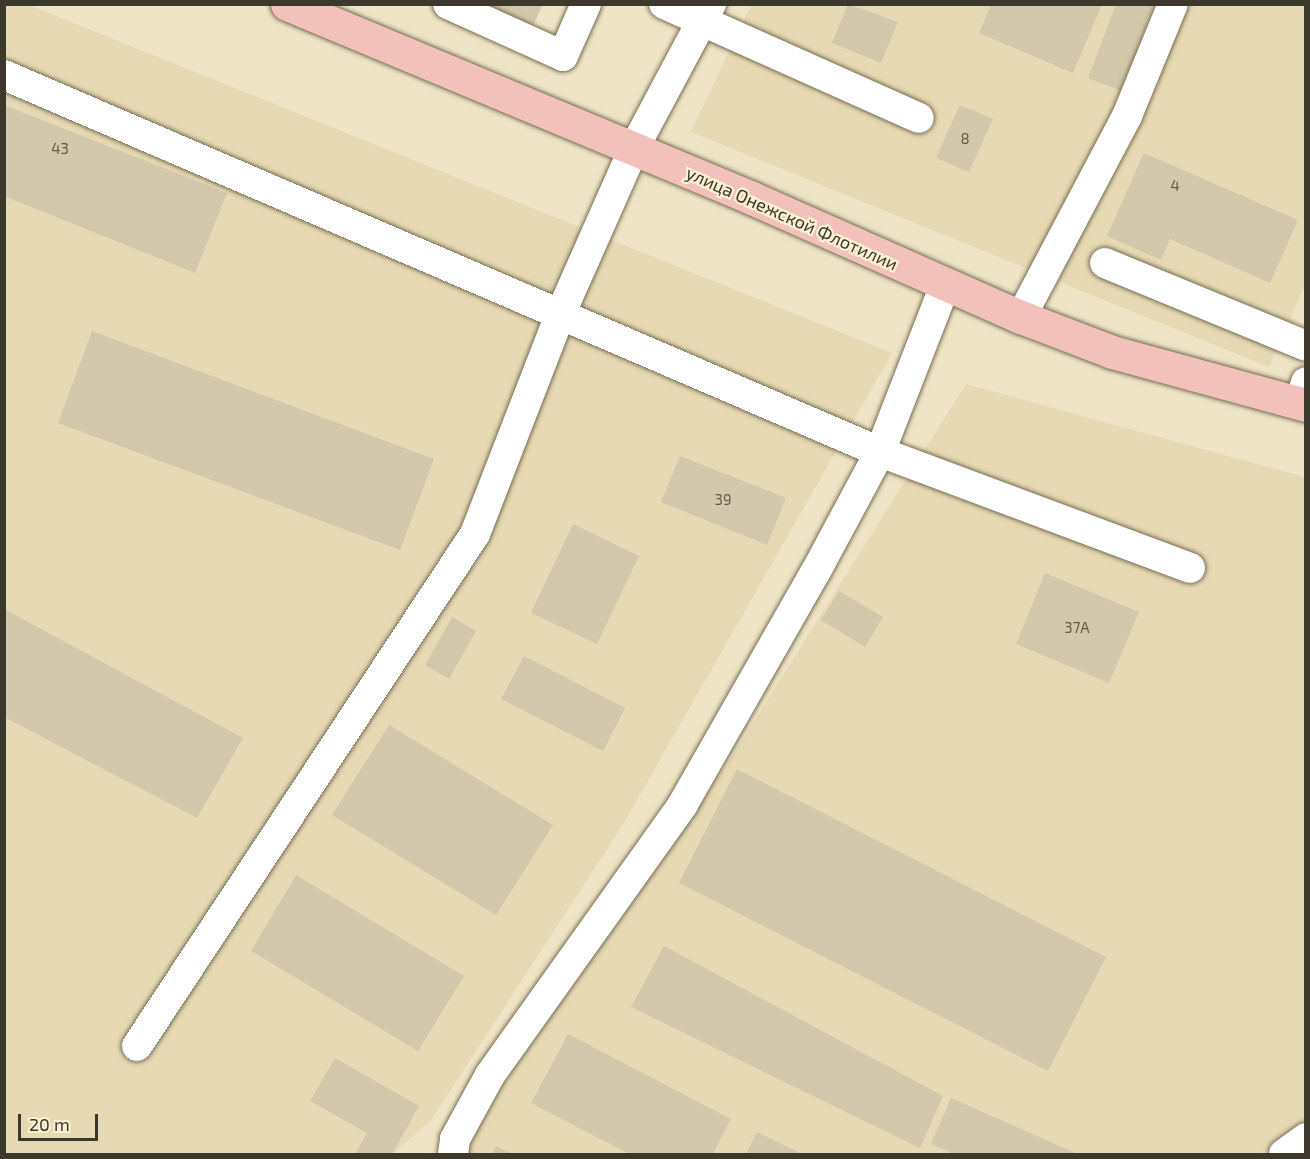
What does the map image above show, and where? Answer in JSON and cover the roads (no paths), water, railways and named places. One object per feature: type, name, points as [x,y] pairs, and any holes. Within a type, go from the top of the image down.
[{"type":"main road","name":"улица Онежской Флотилии","points":[[287,4],[752,198],[1021,317],[1112,352],[1303,397]]},
{"type":"lane","points":[[448,4],[563,56],[586,4]]},
{"type":"lane","points":[[664,4],[707,14],[919,118]]},
{"type":"lane","points":[[1021,317],[1127,116],[1173,4]]},
{"type":"lane","points":[[137,1046],[475,534],[560,315],[633,150],[707,14]]},
{"type":"lane","points":[[4,75],[880,452],[1190,568]]},
{"type":"lane","points":[[1105,263],[1305,346]]},
{"type":"lane","points":[[453,1155],[455,1139],[490,1075],[683,804],[880,452],[945,285]]},
{"type":"lane","points":[[1284,1155],[1305,1138]]}]
